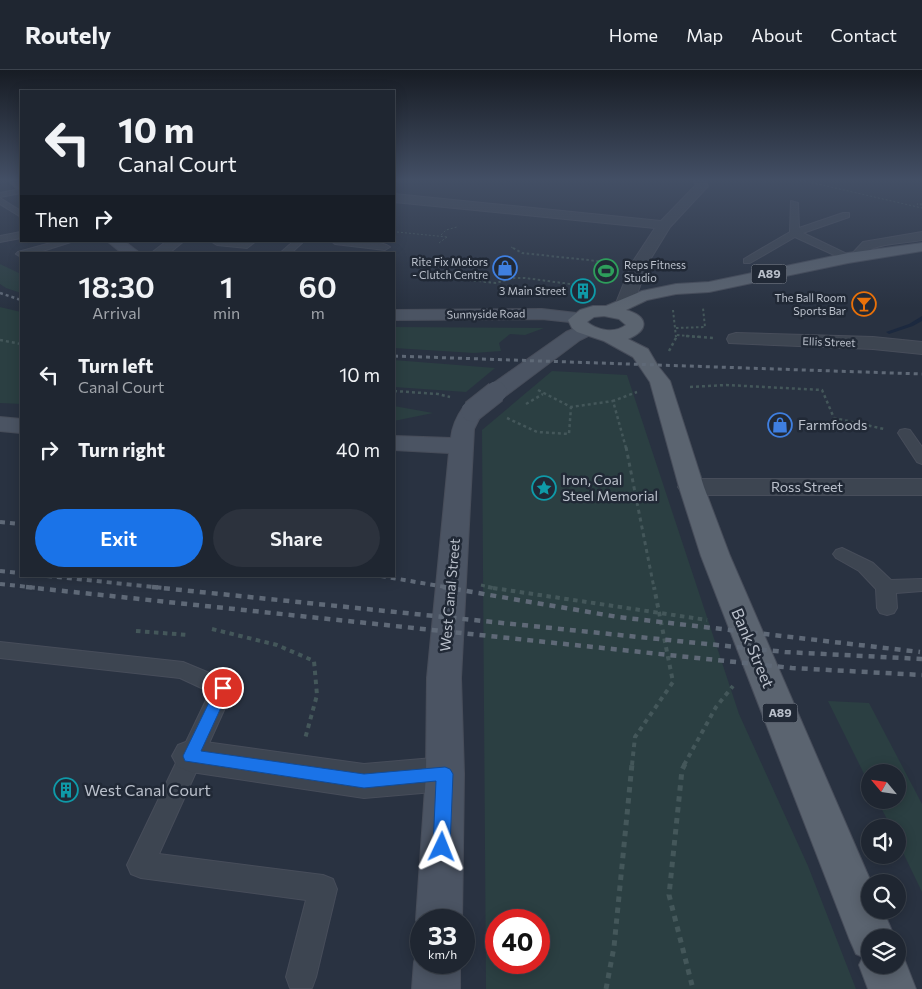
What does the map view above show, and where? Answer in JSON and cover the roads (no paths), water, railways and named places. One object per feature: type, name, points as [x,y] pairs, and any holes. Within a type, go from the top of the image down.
[{"type":"main road","name":"A89","points":[[709,287],[689,295],[657,303],[645,312],[629,332],[607,335],[582,324],[594,312],[617,307],[642,296],[676,289],[709,287],[852,258],[922,247]]},
{"type":"main road","name":"A89","points":[[617,307],[636,324]]},
{"type":"main road","name":"Bank Street","points":[[636,324],[658,346],[663,368],[660,381]]},
{"type":"main road","name":"Bank Street","points":[[607,335],[638,350],[660,381],[691,487],[742,625],[758,657],[868,929]]},
{"type":"main road","points":[[886,974],[892,989]]},
{"type":"street","points":[[633,222],[664,225]]},
{"type":"street","points":[[617,307],[640,263],[667,222]]},
{"type":"street","points":[[852,258],[868,245],[922,236]]},
{"type":"street","points":[[116,242],[131,252]]},
{"type":"street","points":[[160,252],[175,242]]},
{"type":"street","name":"Sunnyside Road","points":[[395,315],[542,314],[582,324]]},
{"type":"street","name":"West Canal Street","points":[[439,909],[445,774],[444,678],[463,446],[464,405],[496,392],[573,336],[582,324]]},
{"type":"street","name":"Ellis Street","points":[[736,339],[873,343],[922,348]]},
{"type":"street","points":[[0,424],[20,426]]},
{"type":"street","points":[[395,443],[463,446]]},
{"type":"street","name":"Ross Street","points":[[691,487],[922,487]]},
{"type":"street","points":[[191,756],[364,781],[445,774]]},
{"type":"street","points":[[436,989],[437,974]]},
{"type":"lane","points":[[795,222],[795,233]]},
{"type":"lane","points":[[747,261],[795,233],[826,222]]},
{"type":"lane","points":[[795,233],[852,258]]},
{"type":"lane","points":[[0,239],[20,235]]},
{"type":"lane","points":[[29,252],[66,242]]},
{"type":"lane","points":[[217,242],[247,245],[251,242]]},
{"type":"lane","points":[[286,252],[299,242]]},
{"type":"lane","points":[[343,242],[385,247]]},
{"type":"lane","points":[[20,255],[13,259],[20,264]]},
{"type":"lane","points":[[904,433],[922,459]]},
{"type":"lane","points":[[842,554],[866,567],[886,587],[886,608]]},
{"type":"lane","points":[[886,587],[922,585]]},
{"type":"lane","points":[[0,650],[183,670],[223,688],[141,864],[323,889],[301,977]]},
{"type":"waterway","points":[[889,332],[911,325],[922,318]]},
{"type":"railway","points":[[0,293],[20,300]]},
{"type":"railway","points":[[395,356],[922,374]]},
{"type":"railway","points":[[0,522],[20,524]]},
{"type":"railway","points":[[0,571],[20,573]]},
{"type":"railway","points":[[57,577],[164,588]]},
{"type":"railway","points":[[387,577],[451,588]]},
{"type":"railway","points":[[0,584],[38,588]]},
{"type":"railway","points":[[26,587],[792,668],[922,675]]},
{"type":"railway","points":[[152,587],[785,652],[922,659]]},
{"type":"railway","points":[[443,587],[618,617],[920,652]]},
{"type":"place","name":"Rite Fix Motors - Clutch Centre","points":[[505,268]]},
{"type":"place","name":"Reps Fitness Studio","points":[[606,271]]},
{"type":"place","name":"3 Main Street","points":[[583,291]]},
{"type":"place","name":"The Ball Room Sports Bar","points":[[864,304]]},
{"type":"place","name":"Farmfoods","points":[[780,425]]},
{"type":"place","name":"Iron, Coal Steel Memorial","points":[[544,488]]},
{"type":"place","name":"West Canal Court","points":[[66,790]]}]
